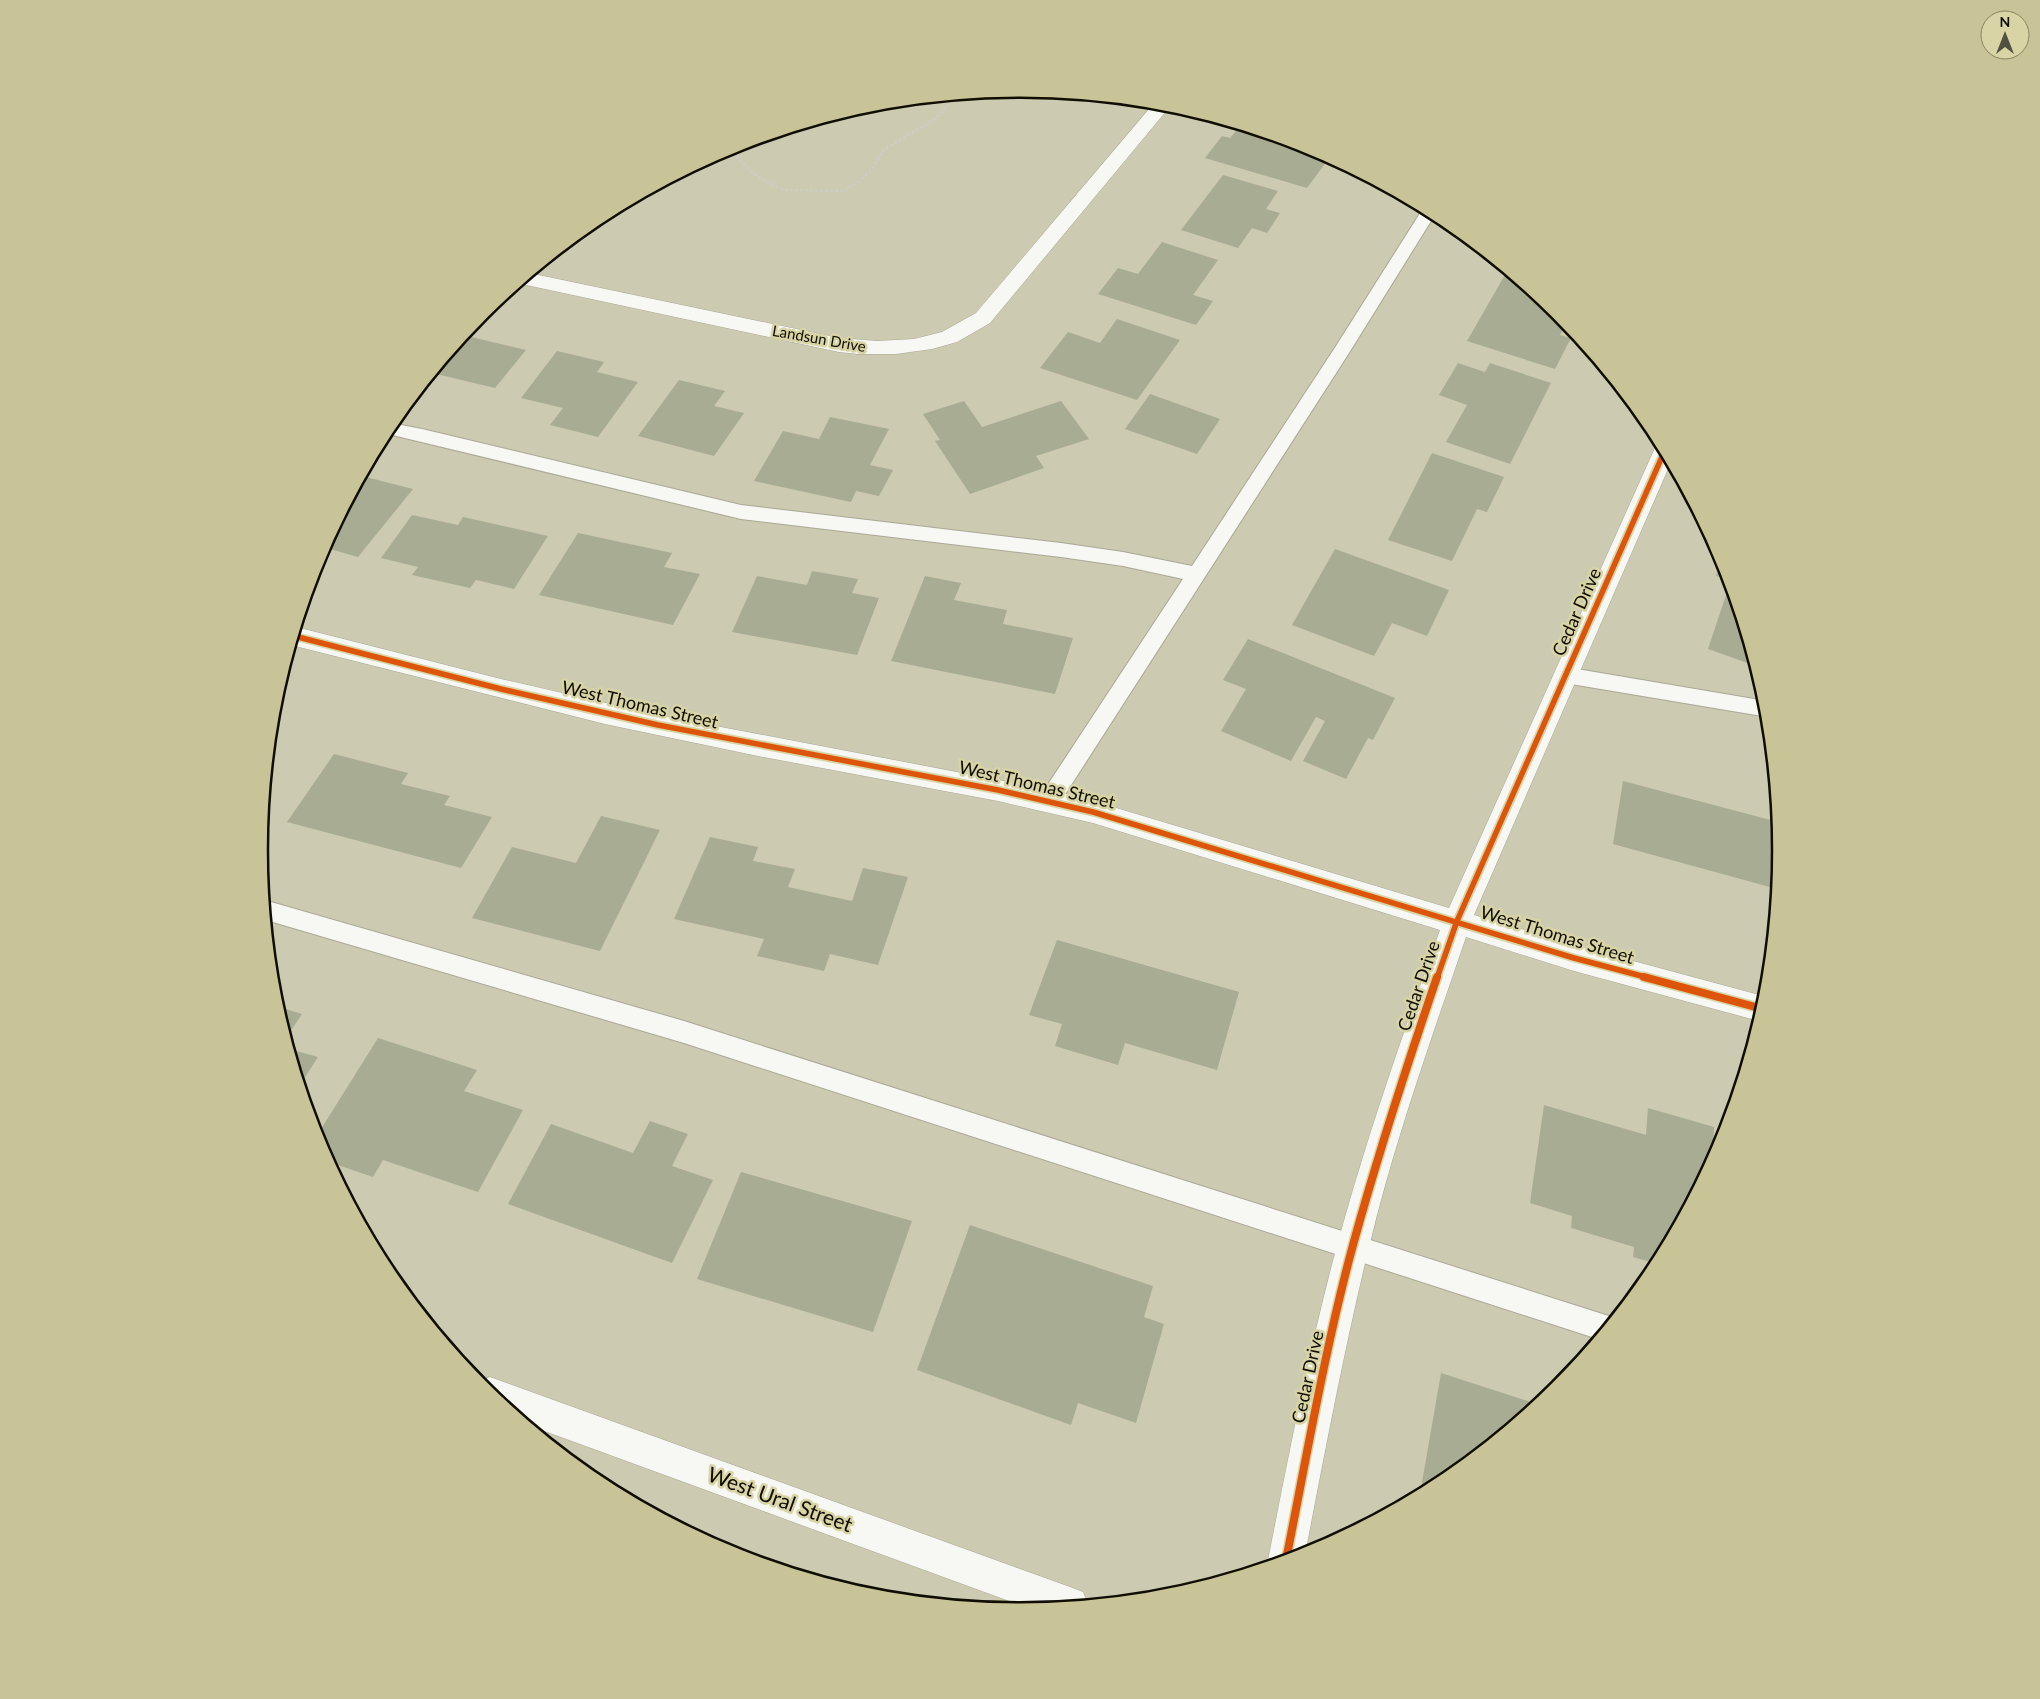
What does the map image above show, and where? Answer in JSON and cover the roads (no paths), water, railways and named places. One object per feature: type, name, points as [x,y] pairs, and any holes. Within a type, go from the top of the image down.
[{"type":"street","name":"Landsun Drive","points":[[530,279],[839,345],[901,348],[942,340],[966,331],[983,318],[1158,110]]},
{"type":"street","name":"Cedar Drive","points":[[1288,1552],[1319,1394],[1353,1246],[1405,1070],[1457,921],[1661,458]]},
{"type":"street","name":"West Thomas Street","points":[[299,637],[463,680],[710,736],[1050,801],[1093,812],[1457,921],[1574,958],[1755,1007]]},
{"type":"street","name":"West Ural Street","points":[[509,1401],[1058,1600]]},
{"type":"lane","points":[[1050,801],[1343,349],[1426,217]]},
{"type":"lane","points":[[397,430],[422,434],[740,512],[1061,550],[1123,559],[1196,574]]},
{"type":"lane","points":[[1565,675],[1759,708]]},
{"type":"lane","points":[[271,912],[684,1032],[1601,1326]]}]
